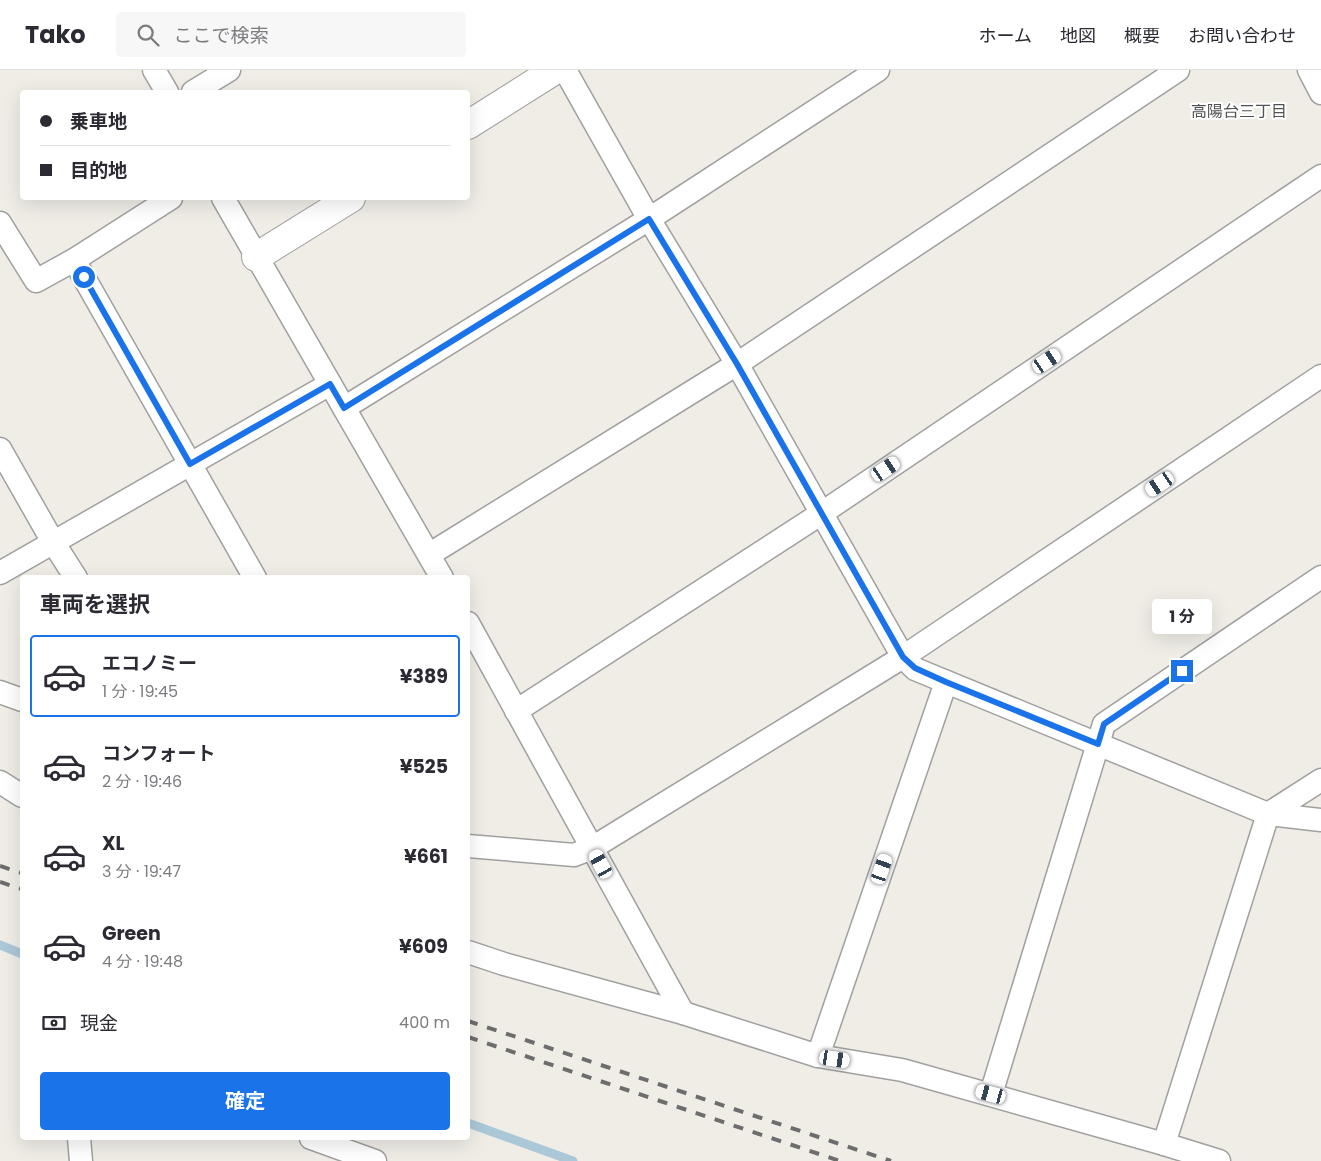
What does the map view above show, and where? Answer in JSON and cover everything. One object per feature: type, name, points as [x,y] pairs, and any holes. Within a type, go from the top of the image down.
[{"type":"street","points":[[154,70],[166,90]]},
{"type":"street","points":[[196,90],[229,70]]},
{"type":"street","points":[[470,124],[555,70]]},
{"type":"street","points":[[565,70],[649,219],[737,364],[903,657],[915,668],[946,682],[1268,814],[1321,820]]},
{"type":"street","points":[[344,408],[649,219],[878,70]]},
{"type":"street","points":[[430,554],[737,364],[1178,70]]},
{"type":"street","points":[[1309,70],[1321,93]]},
{"type":"street","points":[[516,711],[822,513],[1321,176]]},
{"type":"street","points":[[0,223],[36,282],[168,200]]},
{"type":"street","points":[[224,200],[440,575]]},
{"type":"street","points":[[256,257],[348,200]]},
{"type":"street","points":[[74,260],[253,575]]},
{"type":"street","points":[[470,846],[574,855],[592,848],[903,657],[1321,376]]},
{"type":"street","points":[[0,573],[330,384]]},
{"type":"street","points":[[0,449],[74,575]]},
{"type":"street","points":[[991,1094],[1104,724],[1321,577]]},
{"type":"street","points":[[470,629],[683,1013]]},
{"type":"street","points":[[818,1056],[946,682]]},
{"type":"street","points":[[0,692],[20,699]]},
{"type":"street","points":[[1164,1144],[1268,814],[1321,780]]},
{"type":"street","points":[[0,782],[20,795]]},
{"type":"street","points":[[470,953],[504,964],[683,1013],[818,1056],[902,1070],[1219,1161]]},
{"type":"street","points":[[79,1140],[81,1161]]},
{"type":"street","points":[[315,1140],[343,1156],[375,1161]]},
{"type":"waterway","points":[[0,945],[20,953]]},
{"type":"waterway","points":[[470,1124],[573,1161]]},
{"type":"railway","points":[[0,866],[20,872]]},
{"type":"railway","points":[[0,882],[20,888]]},
{"type":"railway","points":[[470,1022],[891,1161]]},
{"type":"railway","points":[[470,1038],[840,1161]]},
{"type":"district","name":"高陽台三丁目","points":[[1239,111]]},
{"type":"route","points":[[84,277],[190,464],[330,384],[344,408],[649,219],[737,364],[903,657],[915,668],[1098,744],[1104,724],[1182,671]]}]
